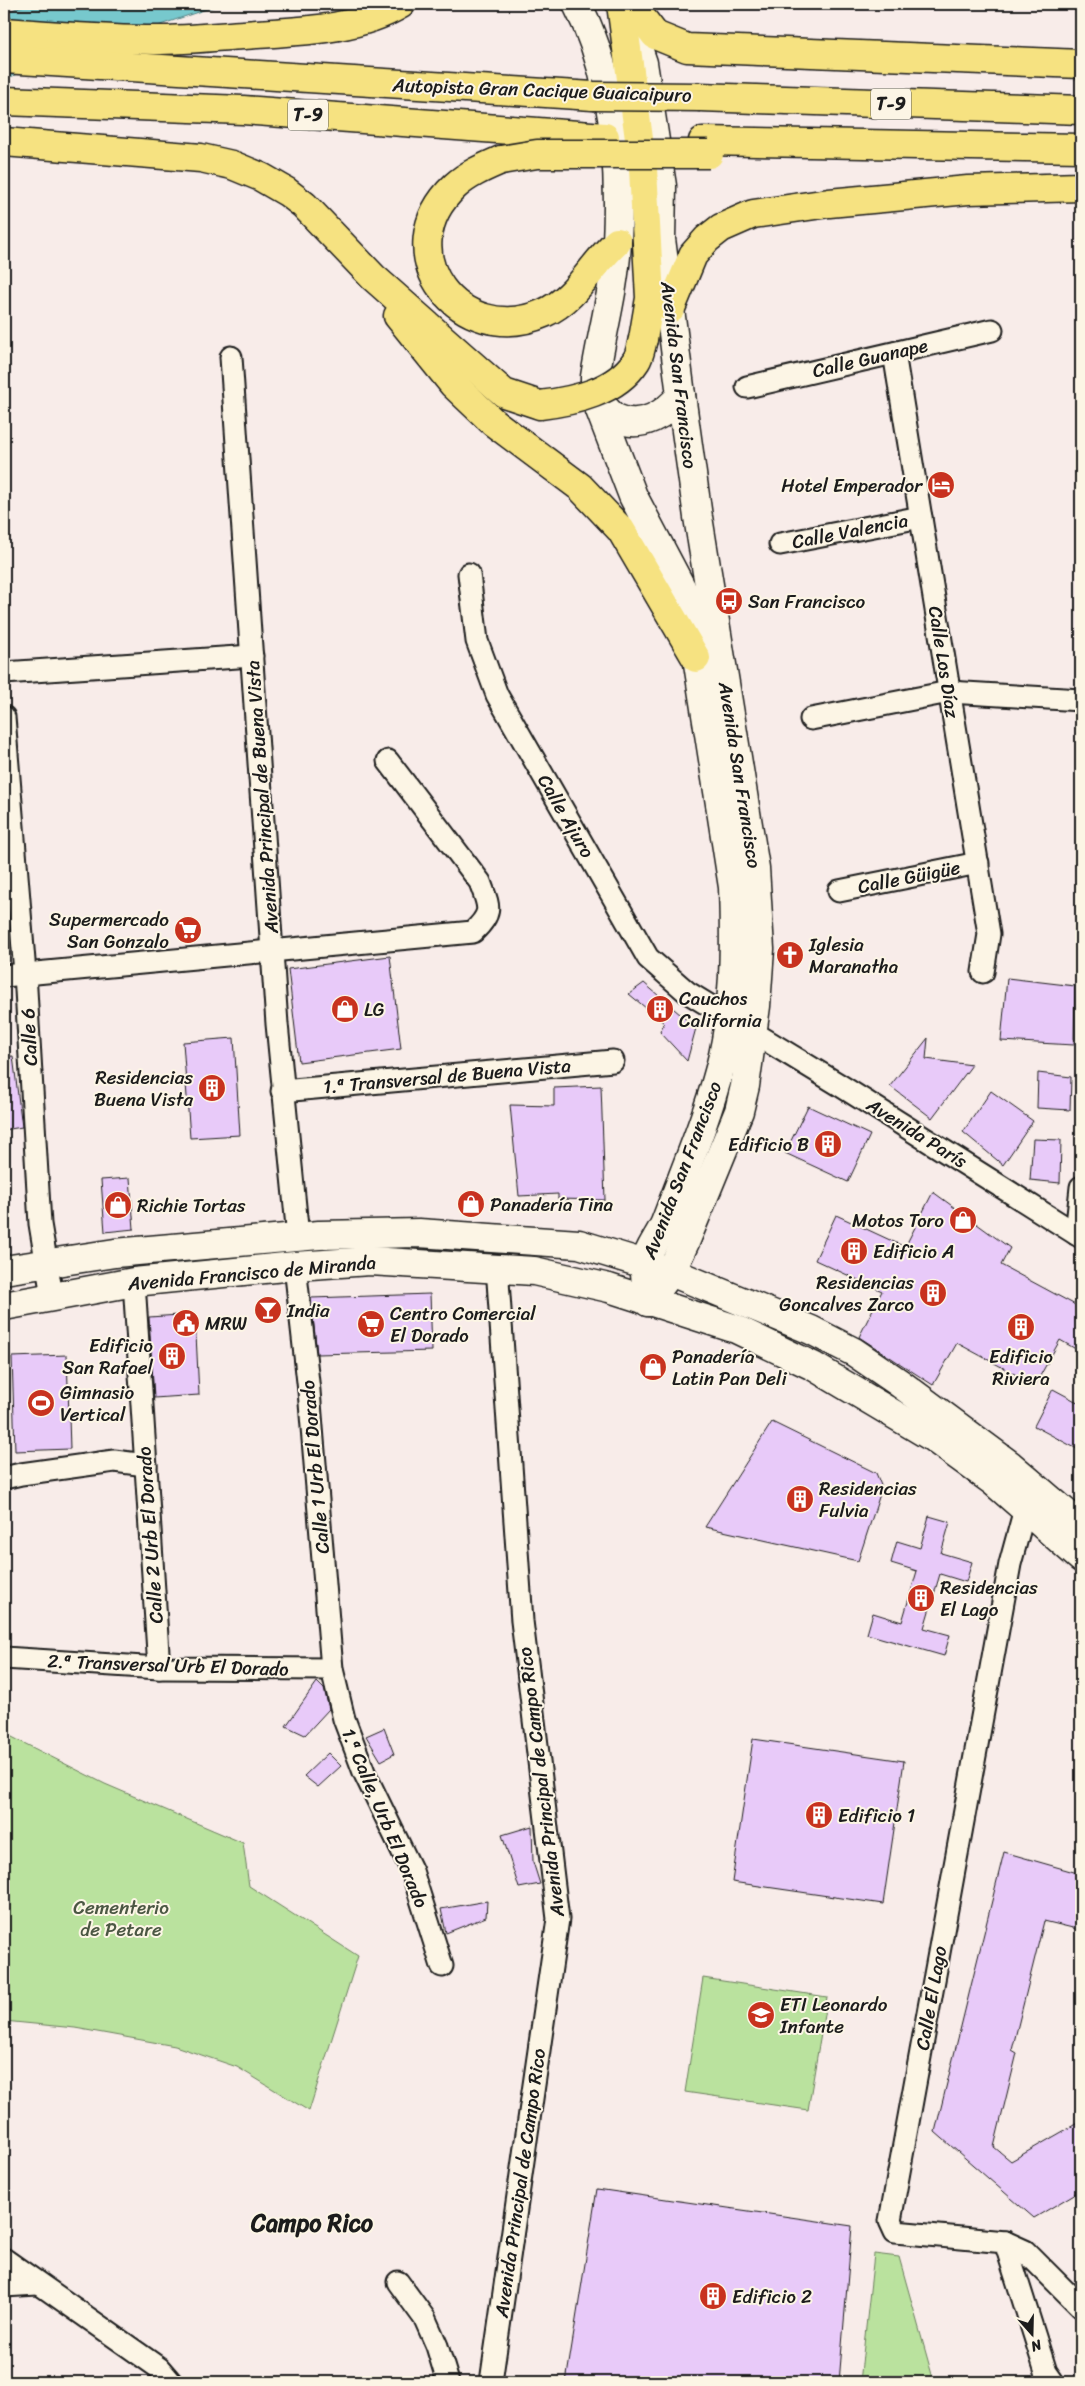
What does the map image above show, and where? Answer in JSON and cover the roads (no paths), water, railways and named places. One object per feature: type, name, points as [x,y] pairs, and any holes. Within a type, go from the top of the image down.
[{"type":"highway","points":[[4,32],[155,40],[316,28],[368,18],[401,4]]},
{"type":"highway","points":[[4,142],[201,158],[232,165],[261,177],[304,205],[373,277],[504,392],[540,405],[568,402],[590,395],[623,378],[637,360],[643,339],[650,298],[643,169],[621,4]]},
{"type":"highway","points":[[631,4],[655,35],[687,48],[1081,64]]},
{"type":"highway","name":"Autopista Gran Cacique Guaicaipuro","points":[[4,59],[98,67],[592,96],[700,97],[1081,110]]},
{"type":"highway","name":"Autopista Gran Cacique Guaicaipuro","points":[[7,101],[243,110],[605,137],[706,147],[817,144],[1081,148]]},
{"type":"highway","points":[[617,242],[601,256],[571,295],[546,313],[524,320],[500,321],[470,313],[455,305],[429,265],[427,245],[433,215],[456,186],[470,175],[501,160],[537,154],[706,147]]},
{"type":"highway","points":[[671,308],[693,255],[707,239],[721,228],[753,214],[829,203],[968,190],[1081,187]]},
{"type":"highway","points":[[373,277],[400,319],[454,384],[493,422],[580,487],[621,530],[696,658]]},
{"type":"street","name":"Avenida San Francisco","points":[[577,4],[605,72],[613,122],[617,242],[595,377],[595,397],[633,496],[689,606],[734,887],[734,927],[745,1086],[739,1111],[711,1182],[671,1272],[648,1302]]},
{"type":"street","name":"Avenida San Francisco","points":[[621,4],[643,63],[662,186],[661,239],[681,395],[698,517],[755,868],[760,949],[741,1025],[720,1068],[704,1119],[662,1230],[645,1263],[648,1302]]},
{"type":"street","name":"Calle Guanape","points":[[747,387],[992,330]]},
{"type":"street","name":"Calle Los Díaz","points":[[894,353],[989,934],[983,972]]},
{"type":"street","name":"Avenida Principal de Buena Vista","points":[[231,357],[271,950],[282,1091],[298,1237]]},
{"type":"street","points":[[595,397],[615,418],[630,421],[646,420],[659,416],[681,395]]},
{"type":"street","name":"Calle Valencia","points":[[780,544],[921,518]]},
{"type":"street","name":"Calle Ajuro","points":[[469,574],[477,640],[496,695],[648,958],[687,992],[741,1025]]},
{"type":"street","points":[[4,673],[252,656]]},
{"type":"street","points":[[811,719],[949,692],[1081,700]]},
{"type":"street","name":"Calle 6","points":[[4,717],[25,973],[40,1224],[45,1264],[52,1296]]},
{"type":"street","points":[[4,976],[474,932],[486,920],[488,906],[480,882],[388,761]]},
{"type":"street","name":"Calle Güigüe","points":[[839,891],[978,863]]},
{"type":"street","name":"Avenida París","points":[[741,1025],[1079,1236]]},
{"type":"street","name":"1.ª Transversal de Buena Vista","points":[[282,1091],[613,1061]]},
{"type":"street","points":[[1079,1236],[1081,1188]]},
{"type":"street","name":"Avenida Francisco de Miranda","points":[[4,1270],[115,1253],[298,1237],[419,1233],[579,1244],[671,1272],[811,1330],[854,1352],[898,1382],[1010,1465],[1081,1526]]},
{"type":"street","name":"Avenida Francisco de Miranda","points":[[4,1306],[134,1282],[295,1266],[370,1261],[497,1267],[534,1271],[609,1288],[736,1329],[813,1366],[932,1437],[994,1482],[1081,1558]]},
{"type":"street","name":"Calle 1 Urb El Dorado","points":[[295,1266],[309,1391],[332,1669]]},
{"type":"street","name":"Avenida Principal de Campo Rico","points":[[491,2382],[558,1919],[522,1621],[497,1267]]},
{"type":"street","name":"Calle 2 Urb El Dorado","points":[[134,1282],[159,1668]]},
{"type":"street","points":[[4,1478],[20,1474],[114,1461],[146,1465]]},
{"type":"street","name":"Calle El Lago","points":[[1005,2242],[895,2232],[890,2221],[1010,1564],[1025,1509]]},
{"type":"street","name":"2.ª Transversal Urb El Dorado","points":[[4,1658],[159,1668],[332,1669]]},
{"type":"street","name":"1.ª Calle, Urb El Dorado","points":[[332,1669],[344,1719],[361,1764],[412,1871],[442,1966]]},
{"type":"street","points":[[1005,2242],[1025,2251],[1081,2307]]},
{"type":"street","points":[[1005,2242],[1046,2372],[1053,2382]]},
{"type":"street","points":[[4,2259],[159,2368],[171,2382]]},
{"type":"street","points":[[398,2282],[425,2319],[437,2346],[448,2382]]},
{"type":"street","points":[[4,2286],[38,2284]]},
{"type":"water","points":[[28,4],[221,4],[4,79],[4,13]]},
{"type":"place","name":"Hotel Emperador","points":[[941,485]]},
{"type":"place","name":"San Francisco","points":[[729,601]]},
{"type":"place","name":"Supermercado San Gonzalo","points":[[188,930]]},
{"type":"place","name":"Iglesia Maranatha","points":[[790,955]]},
{"type":"place","name":"LG","points":[[345,1009]]},
{"type":"place","name":"Cauchos California","points":[[660,1009]]},
{"type":"place","name":"Residencias Buena Vista","points":[[212,1088]]},
{"type":"place","name":"Edificio B","points":[[828,1144]]},
{"type":"place","name":"Panadería Tina","points":[[471,1204]]},
{"type":"place","name":"Richie Tortas","points":[[118,1205]]},
{"type":"place","name":"Motos Toro","points":[[963,1220]]},
{"type":"place","name":"Edificio A","points":[[854,1251]]},
{"type":"place","name":"Residencias Goncalves Zarco","points":[[933,1293]]},
{"type":"place","name":"India","points":[[268,1310]]},
{"type":"place","name":"MRW","points":[[186,1323]]},
{"type":"place","name":"Centro Comercial El Dorado","points":[[371,1324]]},
{"type":"place","name":"Edificio Riviera","points":[[1021,1327]]},
{"type":"place","name":"Edificio San Rafael","points":[[172,1356]]},
{"type":"place","name":"Panadería Latin Pan Deli","points":[[653,1367]]},
{"type":"place","name":"Gimnasio Vertical","points":[[41,1403]]},
{"type":"place","name":"Residencias Fulvia","points":[[800,1499]]},
{"type":"place","name":"Residencias El Lago","points":[[921,1598]]},
{"type":"place","name":"Edificio 1","points":[[819,1815]]},
{"type":"place","name":"ETI Leonardo Infante","points":[[761,2015]]},
{"type":"place","name":"Edificio 2","points":[[713,2296]]},
{"type":"district","name":"Campo Rico","points":[[312,2223]]},
{"type":"park label","name":"Cementerio de Petare","points":[[121,1918]]}]
